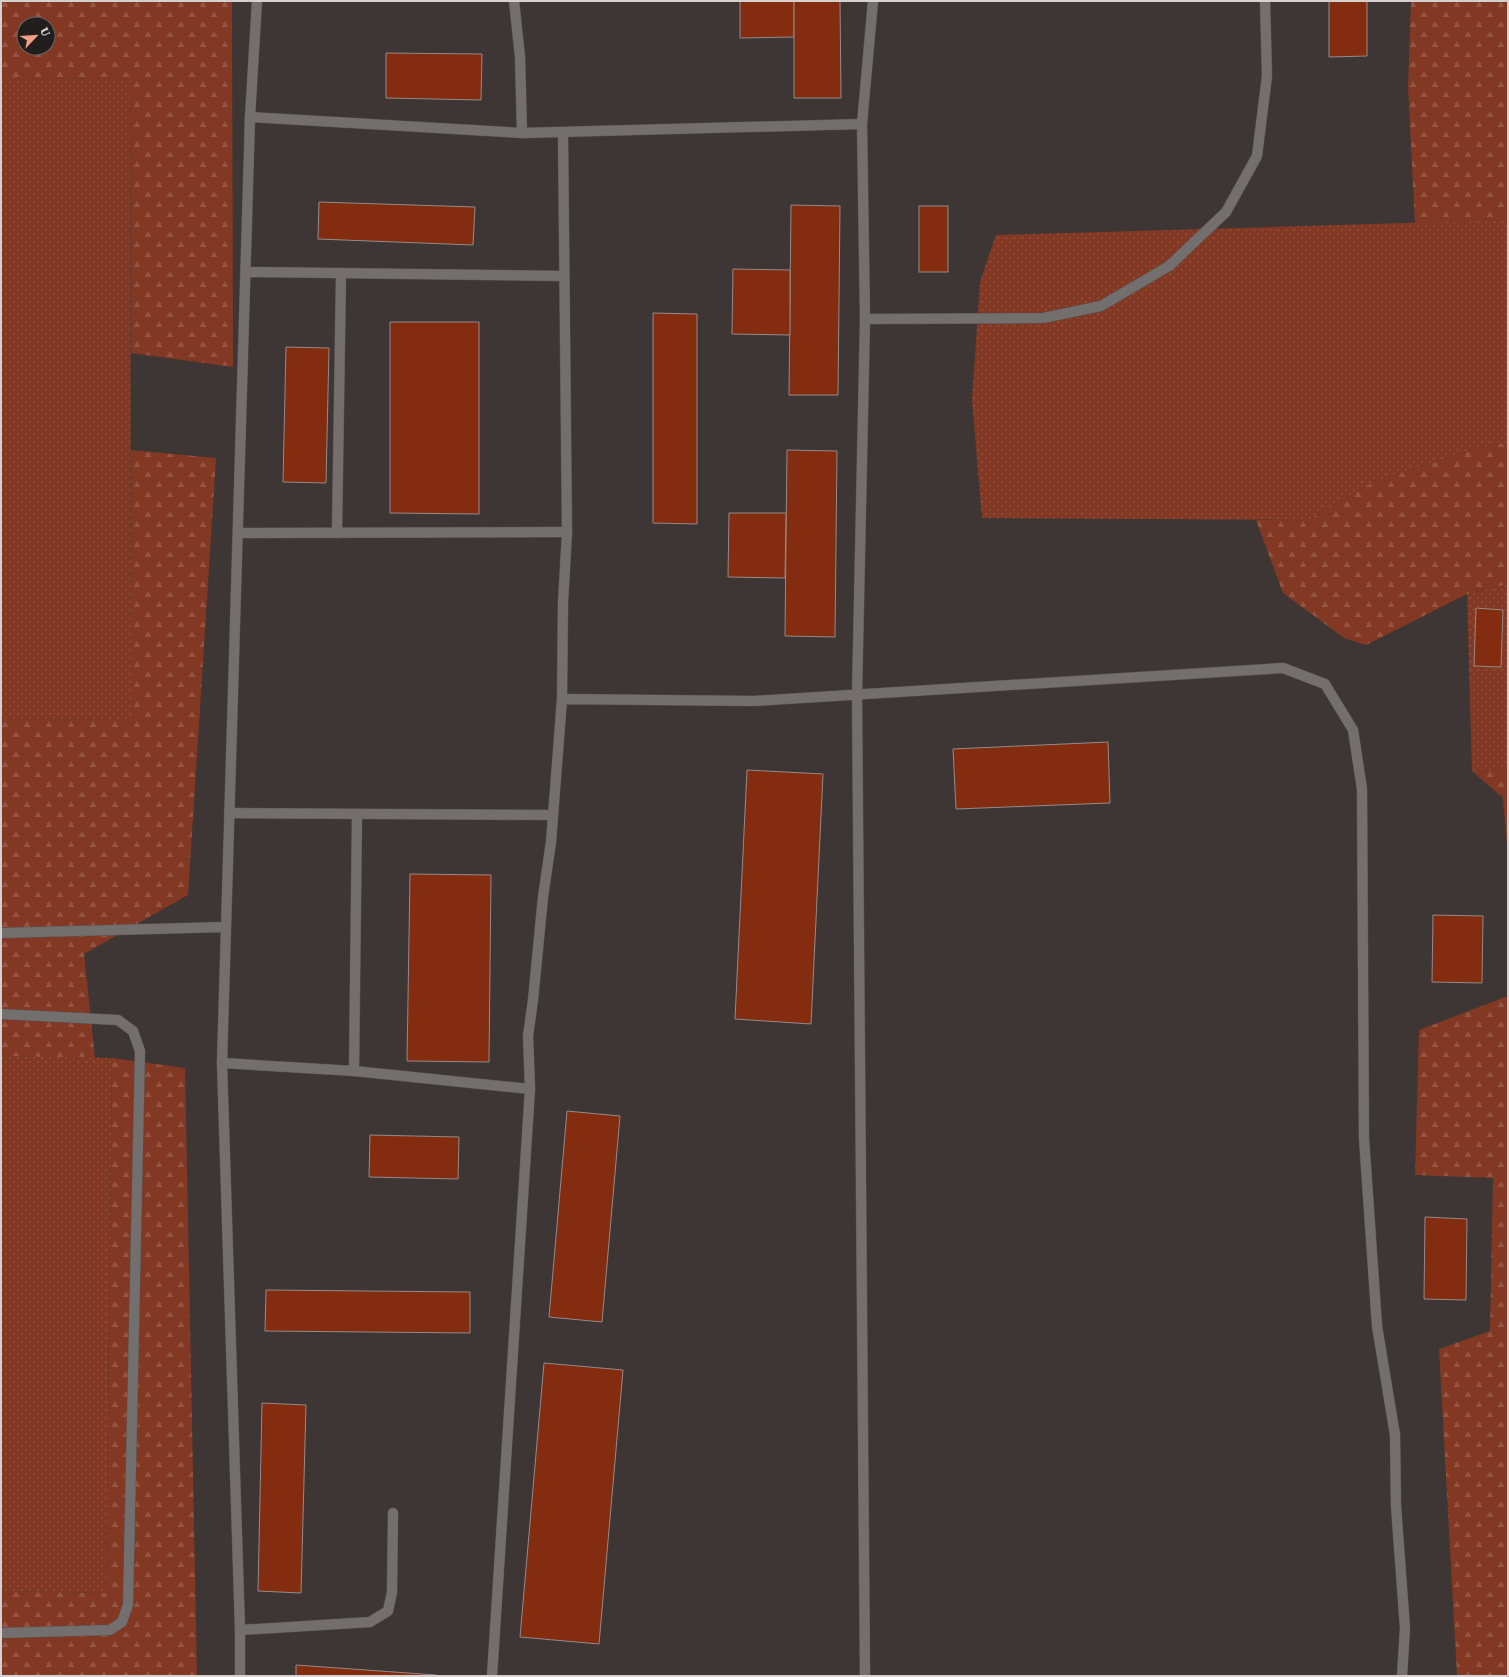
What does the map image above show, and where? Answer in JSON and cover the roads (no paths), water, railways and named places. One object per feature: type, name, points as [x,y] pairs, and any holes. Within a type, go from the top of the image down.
[{"type":"lane","points":[[240,1676],[240,1630],[222,1063],[250,117],[257,1]]},
{"type":"lane","points":[[514,1],[520,58],[522,133]]},
{"type":"lane","points":[[865,1676],[857,696],[865,319],[862,124],[873,1]]},
{"type":"lane","points":[[865,319],[1043,318],[1101,306],[1169,266],[1226,212],[1257,156],[1267,76],[1265,1]]},
{"type":"lane","points":[[250,117],[522,133],[862,124]]},
{"type":"lane","points":[[492,1676],[530,1089],[528,1036],[553,815],[562,699],[563,603],[567,532],[563,132]]},
{"type":"lane","points":[[246,272],[564,276]]},
{"type":"lane","points":[[337,533],[341,273]]},
{"type":"lane","points":[[238,533],[567,532]]},
{"type":"lane","points":[[562,699],[754,701],[857,696],[1283,668],[1324,684],[1353,730],[1362,789],[1364,1138],[1377,1326],[1395,1435],[1396,1506],[1405,1628],[1402,1676]]},
{"type":"lane","points":[[229,814],[553,815]]},
{"type":"lane","points":[[354,1071],[357,814]]},
{"type":"lane","points":[[1,933],[225,927]]},
{"type":"lane","points":[[1,1014],[118,1020],[133,1031],[140,1052],[128,1605],[122,1622],[110,1630],[1,1633]]},
{"type":"lane","points":[[222,1063],[354,1071],[530,1089]]},
{"type":"lane","points":[[240,1630],[370,1622],[388,1611],[392,1592],[393,1513]]}]
